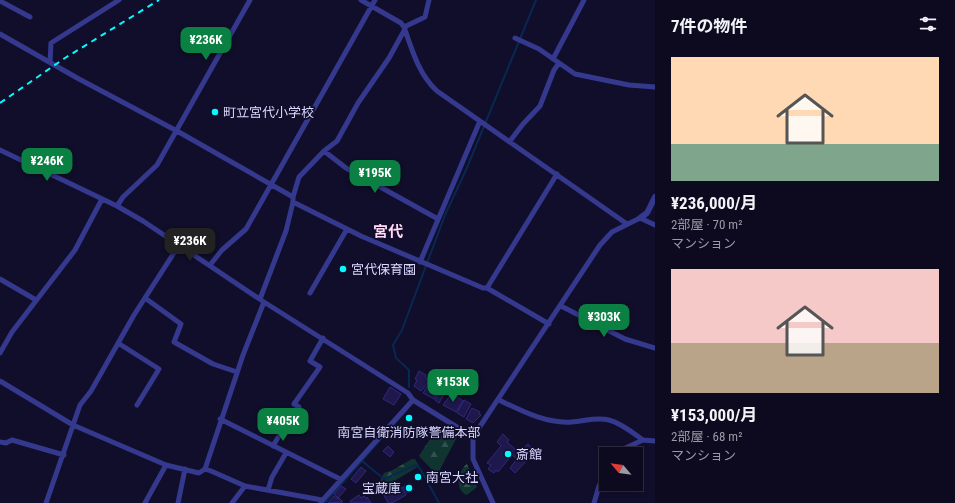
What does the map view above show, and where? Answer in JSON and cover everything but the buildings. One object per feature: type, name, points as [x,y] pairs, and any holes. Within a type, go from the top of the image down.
[{"type":"street","points":[[50,62],[51,43],[119,0]]},
{"type":"street","points":[[117,206],[123,197],[157,165],[250,0]]},
{"type":"street","points":[[361,0],[401,23],[405,28],[421,73],[428,83],[627,224]]},
{"type":"street","points":[[210,265],[222,250],[246,229],[375,0]]},
{"type":"street","points":[[0,381],[73,425],[166,465],[199,473],[205,469],[220,419],[286,231],[299,177],[324,151],[337,141],[358,103],[389,58],[405,28],[425,17],[429,0]]},
{"type":"street","points":[[553,58],[584,0]]},
{"type":"street","points":[[0,1],[30,18]]},
{"type":"street","points":[[0,34],[79,80],[177,131],[272,184],[293,199],[347,229],[424,264],[483,288],[487,288],[549,324]]},
{"type":"street","points":[[515,38],[553,58],[575,74],[629,85],[655,87]]},
{"type":"street","points":[[510,141],[540,106],[554,70],[559,63]]},
{"type":"street","points":[[424,264],[438,219],[484,124]]},
{"type":"street","points":[[0,150],[117,206],[143,221],[262,300],[408,393],[413,400],[473,437]]},
{"type":"street","points":[[324,151],[346,168],[438,219]]},
{"type":"street","points":[[487,288],[557,174]]},
{"type":"street","points":[[493,503],[473,459],[473,437],[499,400],[600,245],[612,232],[647,213],[655,197]]},
{"type":"street","points":[[0,353],[12,332],[75,250],[102,199]]},
{"type":"street","points":[[640,218],[655,225]]},
{"type":"street","points":[[310,293],[347,229]]},
{"type":"street","points":[[46,503],[64,456],[80,405],[91,391],[145,298],[179,245]]},
{"type":"street","points":[[0,279],[36,300]]},
{"type":"street","points":[[145,298],[181,324],[174,342],[213,364],[237,372]]},
{"type":"street","points":[[561,306],[625,339],[655,348]]},
{"type":"street","points":[[273,446],[288,421],[299,408],[294,404],[320,367],[310,361],[323,338]]},
{"type":"street","points":[[118,343],[159,368],[137,405]]},
{"type":"street","points":[[205,469],[245,486],[321,501],[413,400]]},
{"type":"street","points":[[499,400],[528,415],[562,422],[594,418],[608,420],[617,423],[644,440],[655,441]]},
{"type":"street","points":[[220,419],[340,479]]},
{"type":"street","points":[[0,442],[6,443],[12,440],[64,456]]},
{"type":"street","points":[[627,447],[644,440]]},
{"type":"street","points":[[268,490],[272,477],[286,453]]},
{"type":"street","points":[[145,503],[166,465]]},
{"type":"street","points":[[178,503],[185,469]]},
{"type":"street","points":[[232,503],[245,486]]},
{"type":"street","points":[[594,503],[599,486]]},
{"type":"green space","points":[[437,428],[446,432],[449,429],[458,435],[437,475],[419,456]]},
{"type":"green space","points":[[412,459],[415,459],[419,466],[381,489],[380,481],[384,473],[391,471]]},
{"type":"green space","points":[[467,464],[477,487],[467,495],[460,489],[459,480],[461,471]]},
{"type":"waterway","points":[[409,387],[409,370],[396,358],[393,345],[402,330],[445,215],[466,170],[536,0]]},
{"type":"waterway","points":[[325,503],[408,408]]},
{"type":"waterway","points":[[362,461],[384,479],[416,465],[421,470],[439,503]]},
{"type":"railway","points":[[0,103],[65,58],[159,0]]},
{"type":"place","name":"町立宮代小学校","points":[[215,112]]},
{"type":"place","name":"宮代保育園","points":[[343,269]]},
{"type":"place","name":"南宮自衛消防隊警備本部","points":[[409,418]]},
{"type":"place","name":"斎館","points":[[508,454]]},
{"type":"place","name":"南宮大社","points":[[418,477]]},
{"type":"place","name":"宝蔵庫","points":[[409,488]]},
{"type":"district","name":"宮代","points":[[388,232]]}]
